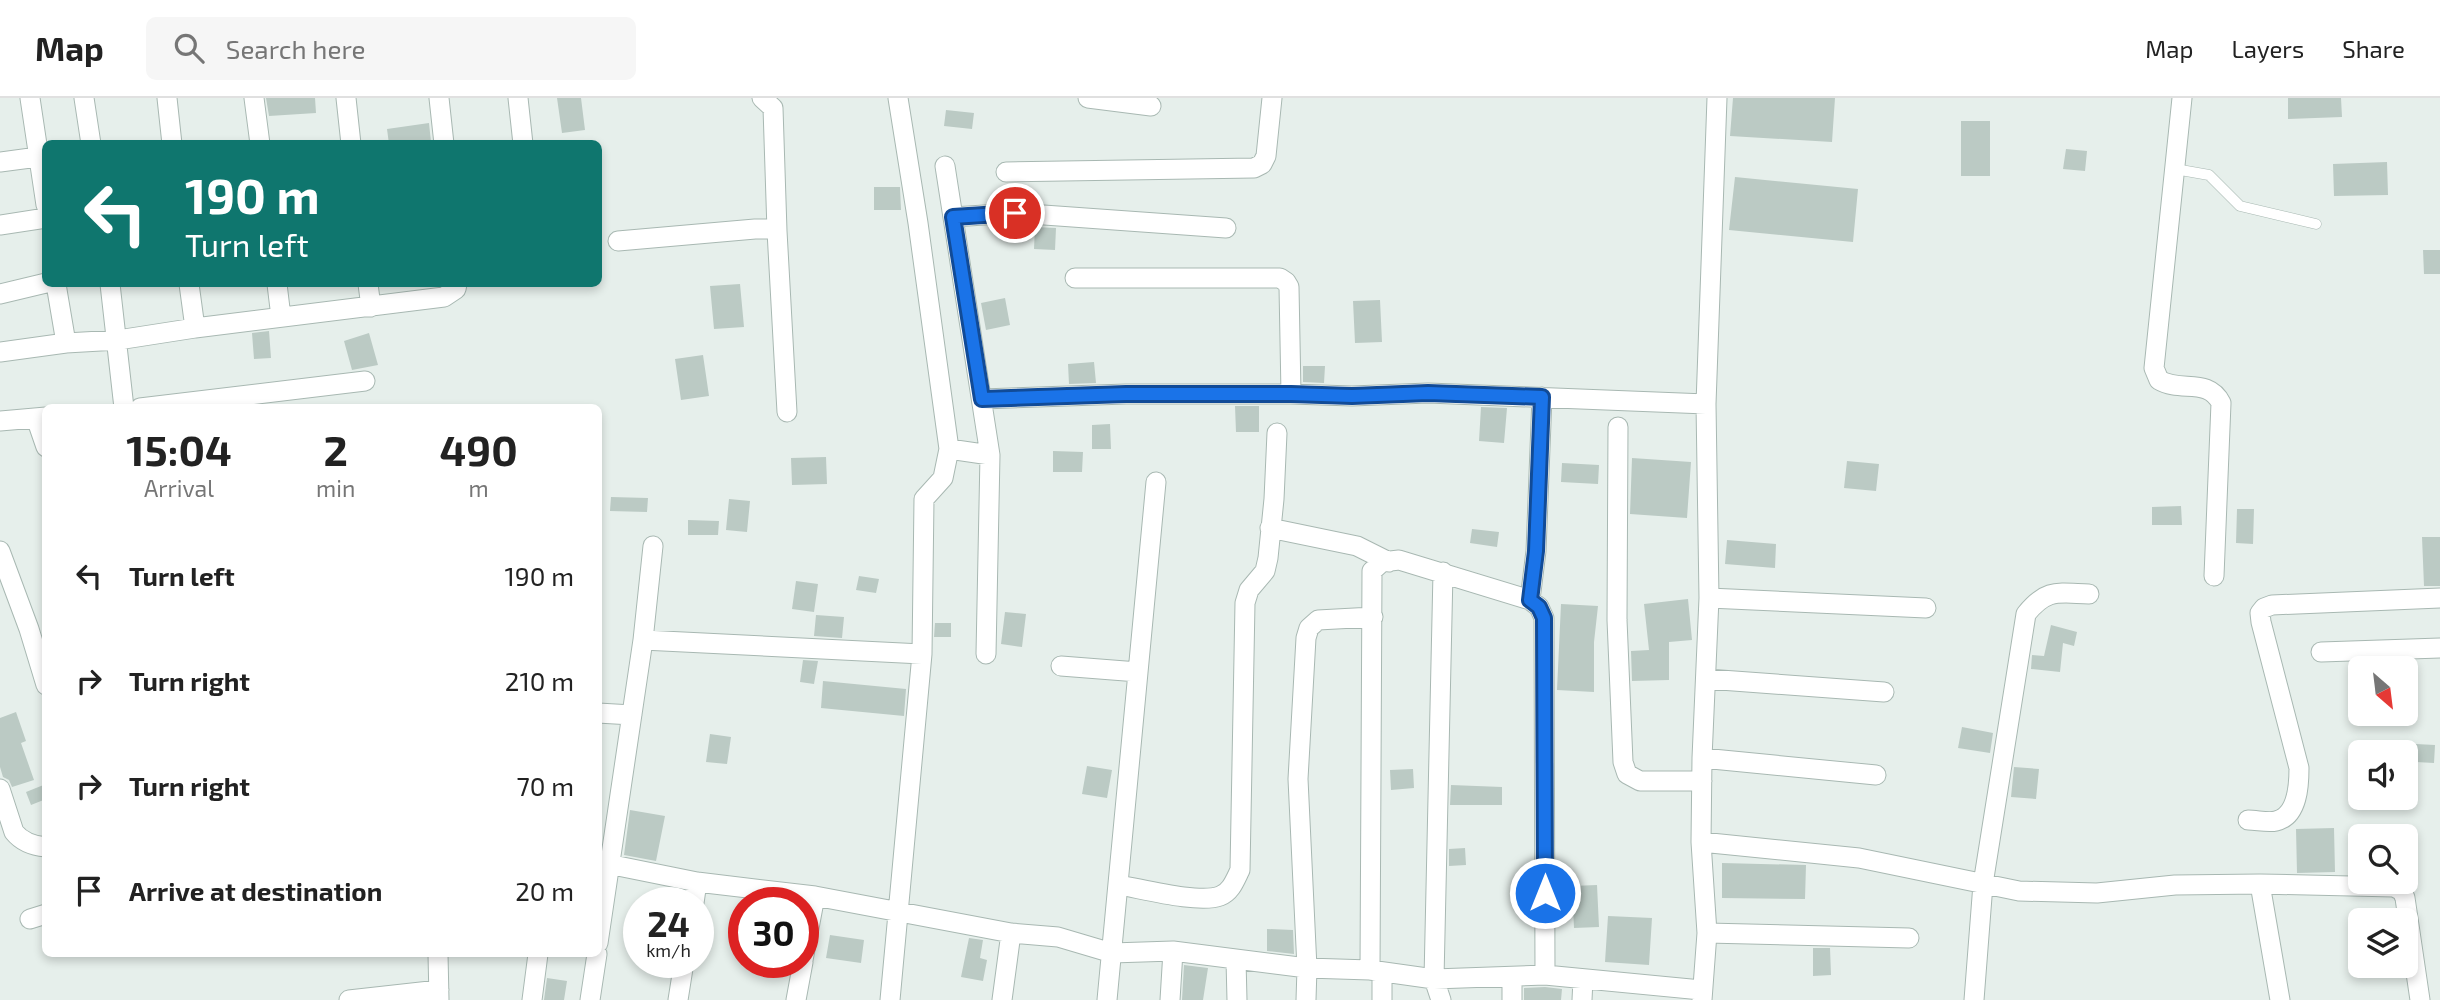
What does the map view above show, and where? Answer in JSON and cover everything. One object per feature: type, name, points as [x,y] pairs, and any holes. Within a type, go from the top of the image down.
[{"type":"street","points":[[30,98],[42,181]]},
{"type":"street","points":[[85,98],[90,140]]},
{"type":"street","points":[[167,98],[172,140]]},
{"type":"street","points":[[254,98],[259,140]]},
{"type":"street","points":[[346,98],[351,140]]},
{"type":"street","points":[[439,98],[444,140]]},
{"type":"street","points":[[518,98],[523,140]]},
{"type":"street","points":[[762,98],[773,108],[787,412]]},
{"type":"street","points":[[890,1000],[922,654],[924,499],[943,478],[949,449],[898,98]]},
{"type":"street","points":[[1088,98],[1152,106]]},
{"type":"street","points":[[1006,172],[1254,168],[1262,164],[1266,156],[1272,98]]},
{"type":"street","points":[[819,897],[1011,933],[1058,937],[1112,953],[1173,951],[1307,968],[1376,971],[1434,979],[1545,975],[1583,979],[1641,992],[1702,995],[1707,933],[1702,842],[1702,758],[1709,598],[1706,404],[1717,98]]},
{"type":"street","points":[[2182,98],[2154,368],[2159,380],[2167,385],[2208,388],[2216,394],[2221,403],[2214,576]]},
{"type":"street","points":[[0,162],[38,157]]},
{"type":"street","points":[[945,166],[990,455],[986,654]]},
{"type":"street","points":[[953,217],[1015,213],[1226,228]]},
{"type":"street","points":[[0,225],[42,219]]},
{"type":"street","points":[[618,241],[755,229],[777,231]]},
{"type":"street","points":[[1075,278],[1280,278],[1289,287],[1291,394]]},
{"type":"street","points":[[0,295],[42,284]]},
{"type":"street","points":[[57,287],[66,343]]},
{"type":"street","points":[[110,287],[124,404]]},
{"type":"street","points":[[189,287],[195,328]]},
{"type":"street","points":[[277,287],[281,317]]},
{"type":"street","points":[[368,287],[370,307]]},
{"type":"street","points":[[0,352],[66,343],[118,340],[444,297],[456,287]]},
{"type":"street","points":[[173,404],[365,381]]},
{"type":"street","points":[[982,399],[1126,394],[1352,396],[1428,393],[1706,404]]},
{"type":"street","points":[[1530,600],[1536,551],[1542,397]]},
{"type":"street","points":[[0,421],[41,417]]},
{"type":"street","points":[[1618,427],[1618,620],[1623,762],[1627,774],[1640,781],[1702,781]]},
{"type":"street","points":[[1119,885],[1203,899],[1222,896],[1233,886],[1240,870],[1245,603],[1249,590],[1265,570],[1277,433]]},
{"type":"street","points":[[949,449],[990,455]]},
{"type":"street","points":[[1107,1000],[1156,482]]},
{"type":"street","points":[[1270,528],[1357,546],[1389,562]]},
{"type":"street","points":[[602,890],[604,864],[632,715],[653,546]]},
{"type":"street","points":[[0,551],[42,672]]},
{"type":"street","points":[[1382,1000],[1376,971],[1372,571],[1382,562],[1399,560],[1530,600],[1539,607],[1544,618],[1545,975]]},
{"type":"street","points":[[1441,1000],[1434,979],[1443,572]]},
{"type":"street","points":[[1974,1000],[1983,884],[2026,614],[2037,600],[2054,592],[2089,594]]},
{"type":"street","points":[[1709,598],[1926,608]]},
{"type":"street","points":[[2248,820],[2280,820],[2288,814],[2295,801],[2299,784],[2299,768],[2261,622],[2260,613],[2264,608],[2272,605],[2440,598]]},
{"type":"street","points":[[1306,1000],[1307,968],[1298,779],[1306,638],[1309,628],[1318,620],[1373,617]]},
{"type":"street","points":[[643,640],[922,654]]},
{"type":"street","points":[[2321,652],[2440,648]]},
{"type":"street","points":[[1061,666],[1138,673]]},
{"type":"street","points":[[1707,679],[1884,692]]},
{"type":"street","points":[[602,713],[632,715]]},
{"type":"street","points":[[1702,758],[1875,775]]},
{"type":"street","points":[[0,789],[14,832],[18,837],[42,846]]},
{"type":"street","points":[[1702,842],[1859,859],[2019,891],[2097,893],[2175,885],[2259,884],[2394,887],[2402,891],[2405,898],[2420,1000]]},
{"type":"street","points":[[604,864],[697,882],[739,887]]},
{"type":"street","points":[[696,887],[697,882]]},
{"type":"street","points":[[2259,884],[2280,1000]]},
{"type":"street","points":[[1002,1000],[1011,933]]},
{"type":"street","points":[[1707,933],[1909,937]]},
{"type":"street","points":[[1170,1000],[1173,951]]},
{"type":"street","points":[[349,1000],[439,995],[438,957]]},
{"type":"street","points":[[531,1000],[538,957]]},
{"type":"street","points":[[590,1000],[597,957]]},
{"type":"street","points":[[1236,960],[1237,1000]]},
{"type":"street","points":[[1512,977],[1512,1000]]},
{"type":"street","points":[[678,1000],[681,978]]},
{"type":"street","points":[[796,1000],[800,978]]},
{"type":"street","points":[[1582,1000],[1583,979]]},
{"type":"lane","points":[[2175,169],[2209,175],[2240,206],[2316,224]]},
{"type":"building","points":[[266,98],[315,98],[316,113],[269,116]]},
{"type":"building","points":[[557,98],[581,98],[585,130],[562,133]]},
{"type":"building","points":[[1733,98],[1835,98],[1832,142],[1730,136]]},
{"type":"building","points":[[2288,98],[2341,98],[2342,117],[2288,119]]},
{"type":"building","points":[[946,110],[974,113],[972,129],[944,126]]},
{"type":"building","points":[[1961,121],[1990,121],[1990,176],[1961,176]]},
{"type":"building","points":[[429,123],[431,140],[388,140],[387,129]]},
{"type":"building","points":[[2066,149],[2087,151],[2085,171],[2063,169]]},
{"type":"building","points":[[2387,162],[2388,195],[2334,196],[2333,164]]},
{"type":"building","points":[[1735,177],[1858,189],[1853,242],[1729,230]]},
{"type":"building","points":[[874,187],[900,187],[901,210],[874,210]]},
{"type":"building","points":[[1035,227],[1056,228],[1055,250],[1034,249]]},
{"type":"building","points":[[2423,250],[2440,250],[2440,274],[2424,274]]},
{"type":"building","points":[[740,284],[744,327],[714,329],[710,286]]},
{"type":"building","points":[[1005,298],[1010,325],[986,330],[981,303]]},
{"type":"building","points":[[1380,300],[1382,342],[1355,343],[1353,301]]},
{"type":"building","points":[[269,331],[271,358],[254,359],[252,333]]},
{"type":"building","points":[[369,333],[378,365],[352,370],[344,341]]},
{"type":"building","points":[[703,355],[709,396],[681,400],[675,359]]},
{"type":"building","points":[[1094,362],[1096,383],[1069,384],[1068,364]]},
{"type":"building","points":[[1303,366],[1325,366],[1324,383],[1303,382]]},
{"type":"building","points":[[1235,406],[1259,406],[1259,432],[1236,432]]},
{"type":"building","points":[[1481,407],[1507,408],[1504,443],[1479,441]]},
{"type":"building","points":[[1110,424],[1111,449],[1092,449],[1092,425]]},
{"type":"building","points":[[1053,451],[1083,452],[1082,472],[1053,472]]},
{"type":"building","points":[[826,457],[827,484],[792,485],[791,458]]},
{"type":"building","points":[[1632,458],[1691,462],[1687,518],[1630,514]]},
{"type":"building","points":[[1847,461],[1879,464],[1876,491],[1844,488]]},
{"type":"building","points":[[1562,463],[1599,465],[1598,484],[1561,482]]},
{"type":"building","points":[[611,497],[648,498],[647,512],[610,511]]},
{"type":"building","points":[[729,499],[750,501],[747,532],[726,530]]},
{"type":"building","points":[[2181,506],[2182,525],[2152,525],[2152,507]]},
{"type":"building","points":[[2237,509],[2254,509],[2253,544],[2236,543]]},
{"type":"building","points":[[688,520],[719,521],[718,535],[688,535]]},
{"type":"building","points":[[1472,529],[1499,532],[1497,547],[1470,543]]},
{"type":"building","points":[[2422,537],[2440,537],[2440,586],[2424,586]]},
{"type":"building","points":[[1727,540],[1776,544],[1775,568],[1725,564]]},
{"type":"building","points":[[859,576],[879,579],[876,593],[856,590]]},
{"type":"building","points":[[796,581],[818,584],[814,612],[792,609]]},
{"type":"building","points":[[1688,599],[1692,640],[1669,642],[1669,680],[1632,681],[1631,651],[1649,650],[1644,604]]},
{"type":"building","points":[[1561,604],[1598,606],[1594,642],[1594,692],[1557,690]]},
{"type":"building","points":[[1005,612],[1026,614],[1022,647],[1001,644]]},
{"type":"building","points":[[816,615],[844,617],[842,638],[814,636]]},
{"type":"building","points":[[935,623],[951,623],[951,637],[934,637]]},
{"type":"building","points":[[2051,625],[2077,632],[2074,646],[2063,643],[2060,672],[2031,669],[2032,655],[2044,656]]},
{"type":"building","points":[[803,660],[818,661],[814,684],[800,682]]},
{"type":"building","points":[[823,681],[906,689],[904,716],[821,708]]},
{"type":"building","points":[[16,712],[26,741],[21,743],[34,780],[12,787],[9,780],[3,777],[0,767],[0,718]]},
{"type":"building","points":[[1962,727],[1993,733],[1990,753],[1958,748]]},
{"type":"building","points":[[710,734],[731,737],[727,764],[706,762]]},
{"type":"building","points":[[2418,744],[2435,745],[2434,763],[2418,762]]},
{"type":"building","points":[[1087,766],[1112,770],[1107,798],[1082,794]]},
{"type":"building","points":[[2014,767],[2039,769],[2036,799],[2011,797]]},
{"type":"building","points":[[1413,769],[1414,788],[1391,790],[1390,770]]},
{"type":"building","points":[[1451,785],[1502,787],[1502,805],[1450,805]]},
{"type":"building","points":[[42,786],[42,801],[31,805],[26,792]]},
{"type":"building","points":[[630,810],[665,816],[656,861],[624,855]]},
{"type":"building","points":[[2334,828],[2335,872],[2297,873],[2296,829]]},
{"type":"building","points":[[1465,848],[1466,865],[1449,866],[1449,849]]},
{"type":"building","points":[[1722,863],[1806,865],[1805,899],[1722,898]]},
{"type":"building","points":[[1597,885],[1599,927],[1574,928],[1572,886]]},
{"type":"building","points":[[1608,916],[1652,918],[1649,965],[1605,962]]},
{"type":"building","points":[[1267,929],[1293,930],[1294,954],[1267,951]]},
{"type":"building","points":[[830,935],[864,940],[861,963],[826,958]]},
{"type":"building","points":[[969,938],[983,940],[980,958],[987,960],[983,981],[961,977]]},
{"type":"building","points":[[1813,948],[1830,948],[1831,975],[1813,976]]},
{"type":"building","points":[[1184,965],[1208,968],[1203,1000],[1182,1000]]},
{"type":"building","points":[[547,978],[567,981],[564,1000],[544,1000]]},
{"type":"building","points":[[1524,988],[1562,989],[1561,1000],[1524,1000]]},
{"type":"route","points":[[1015,213],[953,217],[982,399],[1126,394],[1352,396],[1428,393],[1542,397],[1536,551],[1530,600],[1539,607],[1544,618],[1545,893]]}]
